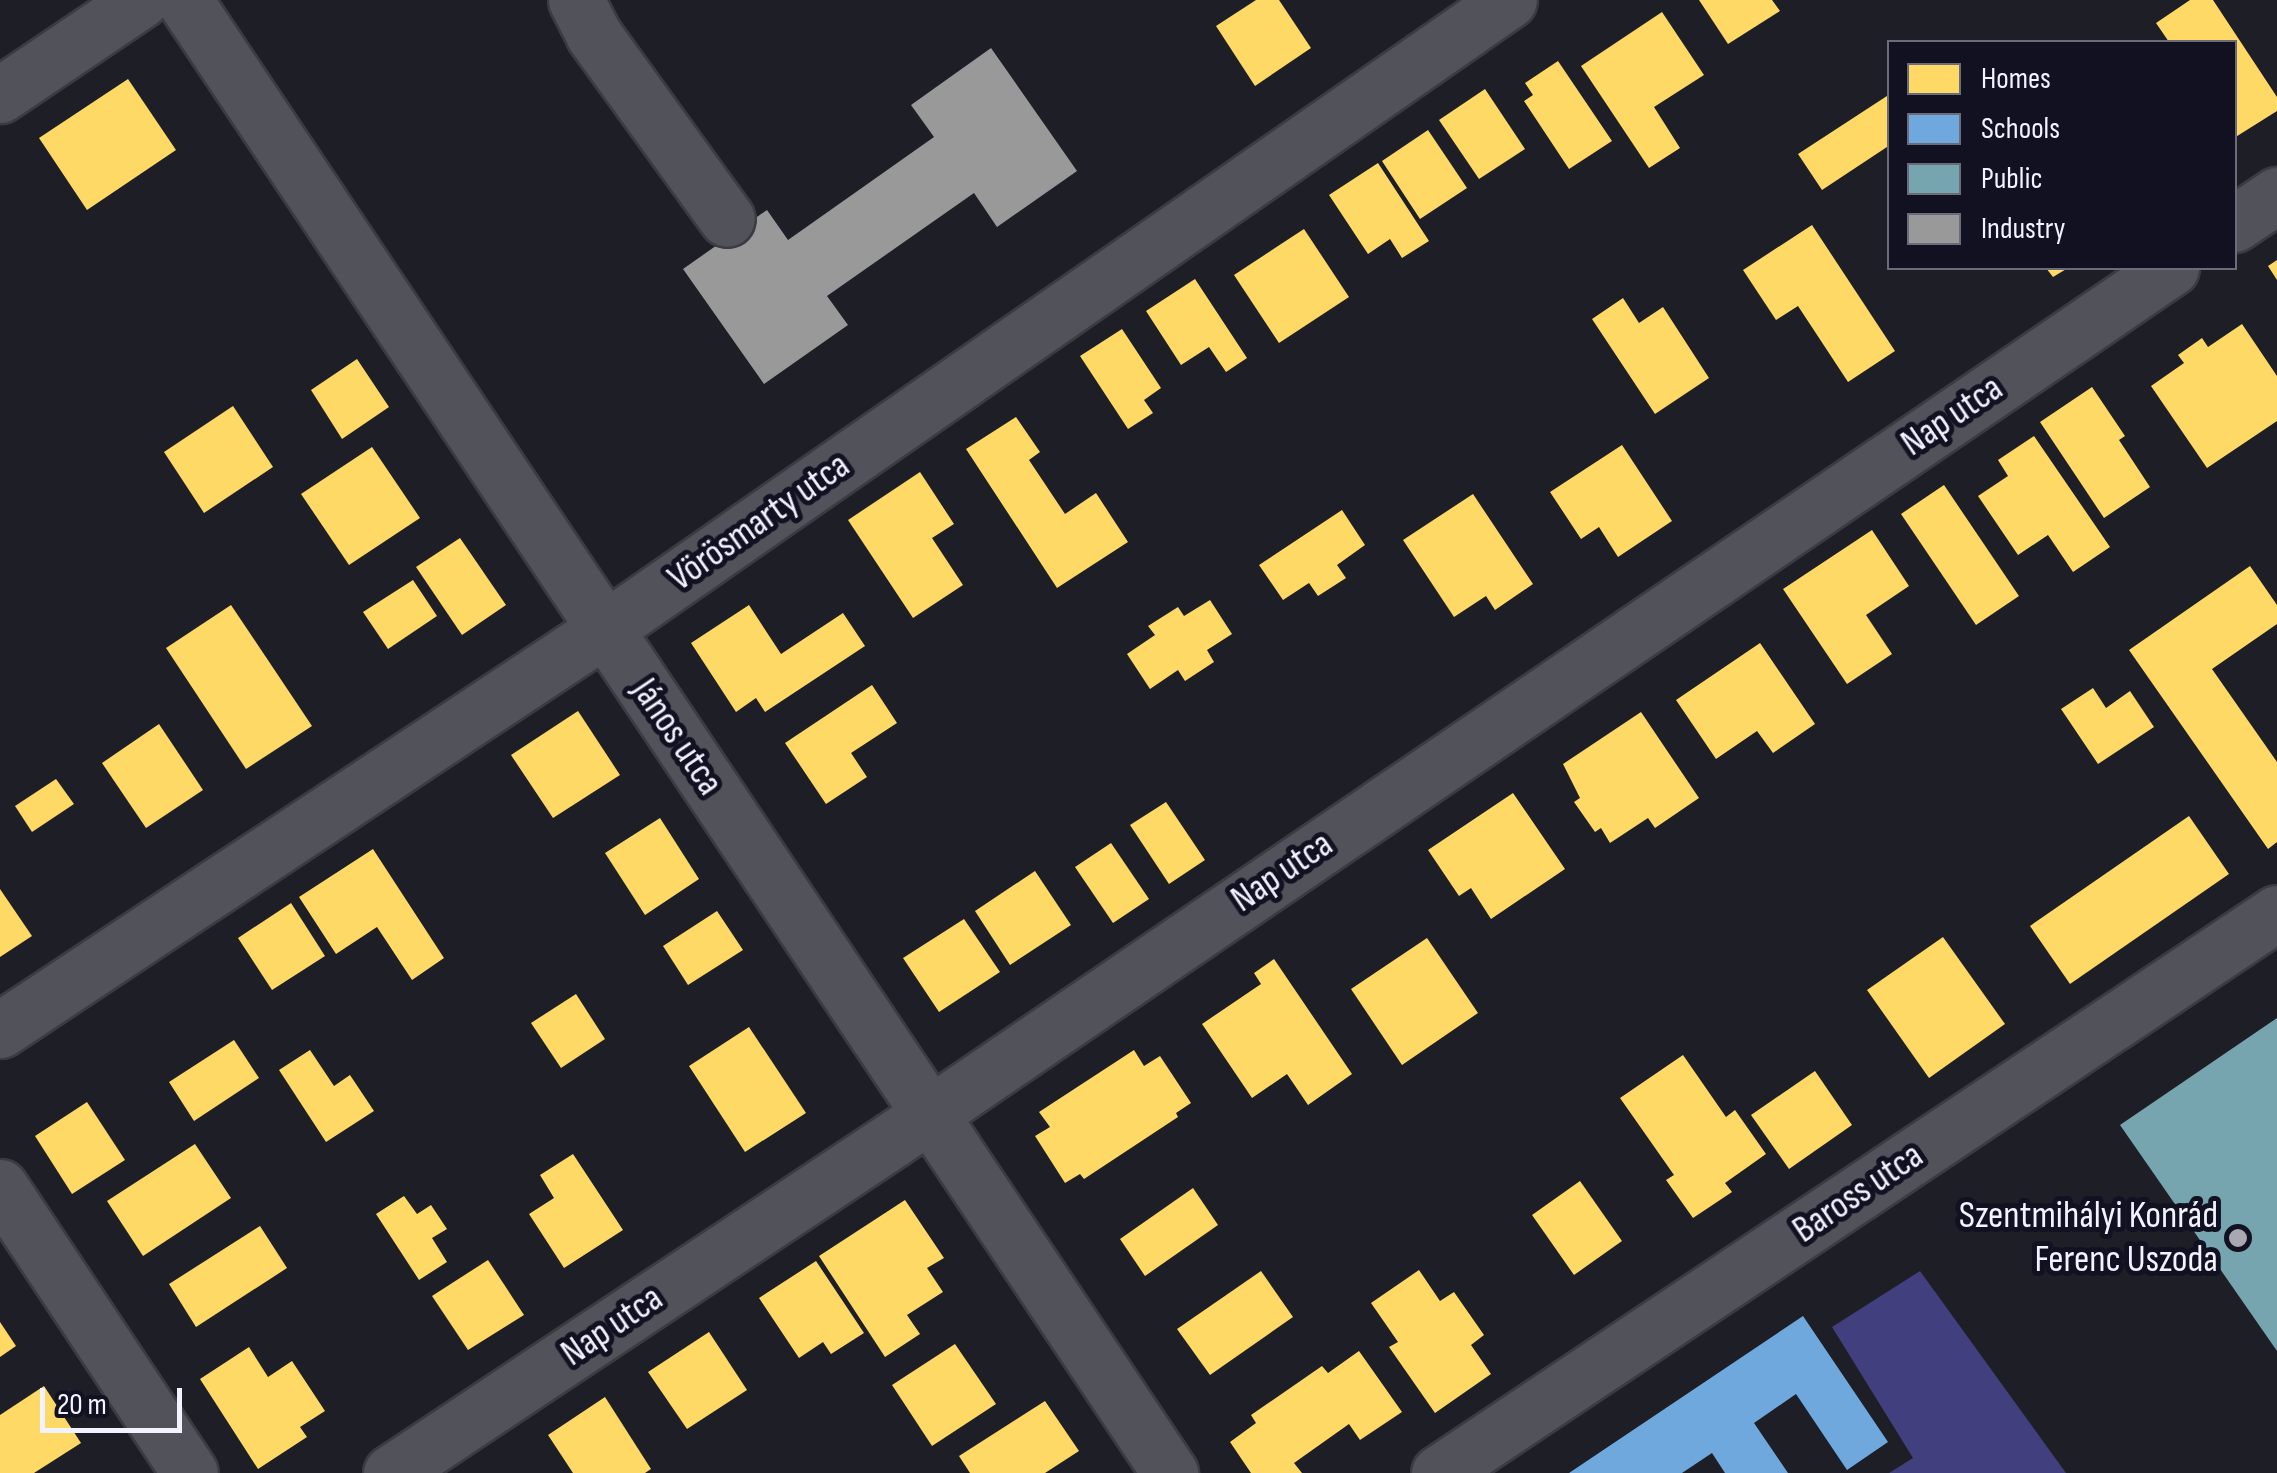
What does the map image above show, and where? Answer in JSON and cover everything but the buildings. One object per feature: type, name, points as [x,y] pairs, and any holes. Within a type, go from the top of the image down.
[{"type":"street","points":[[576,0],[593,34],[727,220]]},
{"type":"street","name":"Vörösmarty utca","points":[[0,1030],[605,629],[1509,0]]},
{"type":"street","points":[[0,95],[181,3]]},
{"type":"street","name":"János utca","points":[[181,3],[1170,1473]]},
{"type":"street","points":[[2237,222],[2277,195]]},
{"type":"street","name":"Nap utca","points":[[391,1473],[2168,270]]},
{"type":"street","name":"Baross utca","points":[[1439,1473],[2277,913]]},
{"type":"street","points":[[0,1188],[190,1473]]},
{"type":"shaded area","points":[[1920,1271],[2066,1473],[1889,1473],[1913,1458],[1832,1327]]},
{"type":"place","name":"Szentmihályi Konrád Ferenc Uszoda","points":[[2238,1238]]}]
